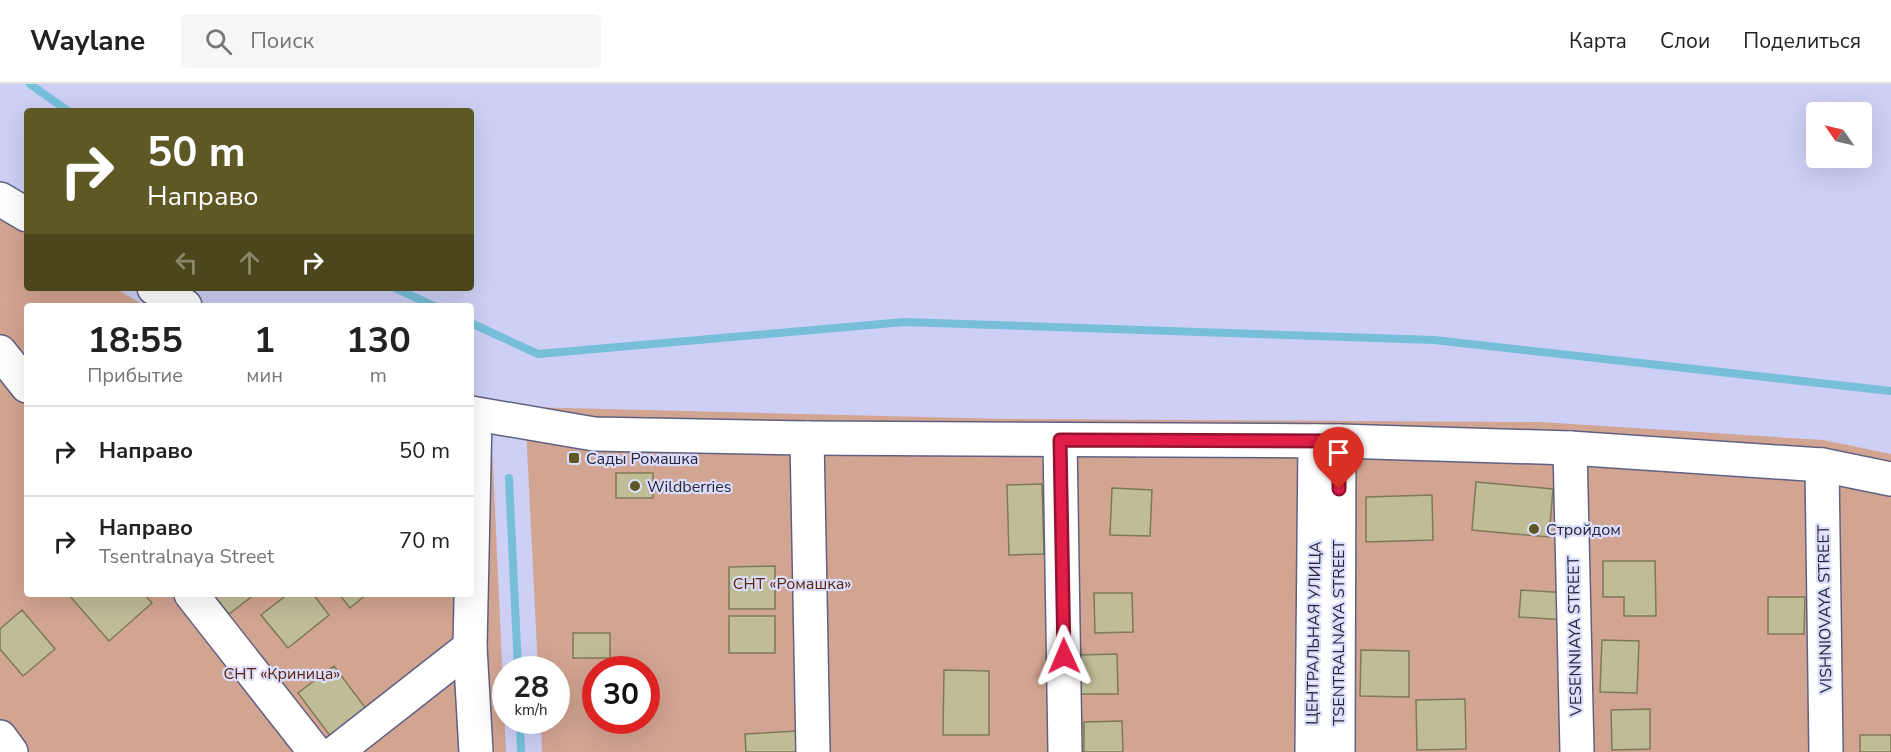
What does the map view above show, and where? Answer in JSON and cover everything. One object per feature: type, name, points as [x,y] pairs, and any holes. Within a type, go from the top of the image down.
[{"type":"street","points":[[0,199],[24,213]]},
{"type":"street","points":[[159,291],[180,303]]},
{"type":"street","points":[[0,352],[24,382]]},
{"type":"street","points":[[474,414],[594,434],[807,438],[1327,441],[1570,448],[1822,465],[1891,479]]},
{"type":"street","points":[[807,438],[813,752]]},
{"type":"street","points":[[1060,440],[1065,752]]},
{"type":"street","name":"ЦЕНТРАЛЬНАЯ УЛИЦА","points":[[1312,752],[1327,441]]},
{"type":"street","name":"TSENTRALNAYA STREET","points":[[1327,441],[1338,752]]},
{"type":"street","name":"VESENNIAYA STREET","points":[[1570,448],[1577,752]]},
{"type":"street","name":"VISHNIOVAYA STREET","points":[[1822,465],[1826,752]]},
{"type":"street","points":[[193,597],[315,752]]},
{"type":"street","points":[[471,597],[470,647],[476,752]]},
{"type":"street","points":[[336,752],[470,647]]},
{"type":"street","points":[[0,737],[11,752]]},
{"type":"green space","name":"СНТ «Криница»","points":[[0,219],[24,233],[24,291],[120,291],[140,303],[24,303],[24,597],[474,597],[474,395],[490,399],[502,656],[492,656],[492,734],[505,734],[506,752],[0,752]]},
{"type":"green space","name":"СНТ «Ромашка»","points":[[525,407],[1006,419],[1540,422],[1823,440],[1891,454],[1891,752],[542,752],[541,734],[570,734],[570,656],[537,656]]},
{"type":"building","name":"Wildberries","points":[[616,473],[653,473],[653,498],[616,498]]},
{"type":"building","points":[[1476,482],[1553,489],[1549,537],[1472,530]]},
{"type":"building","points":[[1042,484],[1044,554],[1009,555],[1007,485]]},
{"type":"building","points":[[1112,488],[1152,490],[1150,536],[1110,535]]},
{"type":"building","points":[[1432,495],[1433,540],[1366,542],[1366,497]]},
{"type":"building","points":[[1603,561],[1655,561],[1656,616],[1624,616],[1624,597],[1603,597]]},
{"type":"building","points":[[775,566],[775,609],[729,609],[729,567]]},
{"type":"building","points":[[1521,590],[1569,593],[1566,620],[1519,617]]},
{"type":"building","points":[[1094,593],[1132,593],[1133,632],[1095,633]]},
{"type":"building","points":[[71,597],[147,597],[152,603],[109,641]]},
{"type":"building","points":[[215,597],[251,597],[229,614]]},
{"type":"building","points":[[284,597],[315,597],[329,615],[288,648],[261,615]]},
{"type":"building","points":[[341,597],[363,597],[350,608]]},
{"type":"building","points":[[1768,597],[1805,597],[1804,634],[1768,634]]},
{"type":"building","points":[[22,610],[55,649],[23,676],[0,649],[0,629]]},
{"type":"building","points":[[729,616],[775,616],[775,653],[729,653]]},
{"type":"building","points":[[573,633],[610,633],[610,656],[573,658]]},
{"type":"building","points":[[1602,640],[1639,641],[1637,693],[1600,692]]},
{"type":"building","points":[[1361,650],[1409,651],[1409,697],[1360,696]]},
{"type":"building","points":[[1117,654],[1118,694],[1079,694],[1079,655]]},
{"type":"building","points":[[334,666],[367,710],[331,737],[298,693]]},
{"type":"building","points":[[944,670],[989,671],[989,735],[943,735]]},
{"type":"building","points":[[1465,699],[1466,749],[1417,750],[1416,700]]},
{"type":"building","points":[[1650,709],[1650,749],[1612,750],[1611,710]]},
{"type":"building","points":[[1122,721],[1123,752],[1084,752],[1084,722]]},
{"type":"building","points":[[796,731],[798,752],[746,752],[745,734]]},
{"type":"building","points":[[1860,735],[1891,735],[1891,752],[1860,752]]},
{"type":"waterway","points":[[30,84],[64,108]]},
{"type":"waterway","points":[[402,291],[428,303]]},
{"type":"waterway","points":[[474,324],[538,354],[904,322],[1434,340],[1891,391]]},
{"type":"waterway","points":[[509,478],[517,656]]},
{"type":"waterway","points":[[520,734],[521,752]]},
{"type":"place","name":"Сады Ромашка","points":[[574,458]]},
{"type":"place","name":"Wildberries","points":[[635,486]]},
{"type":"place","name":"Стройдом","points":[[1534,529]]},
{"type":"route","points":[[1064,656],[1060,440],[1339,441],[1339,489]]}]
